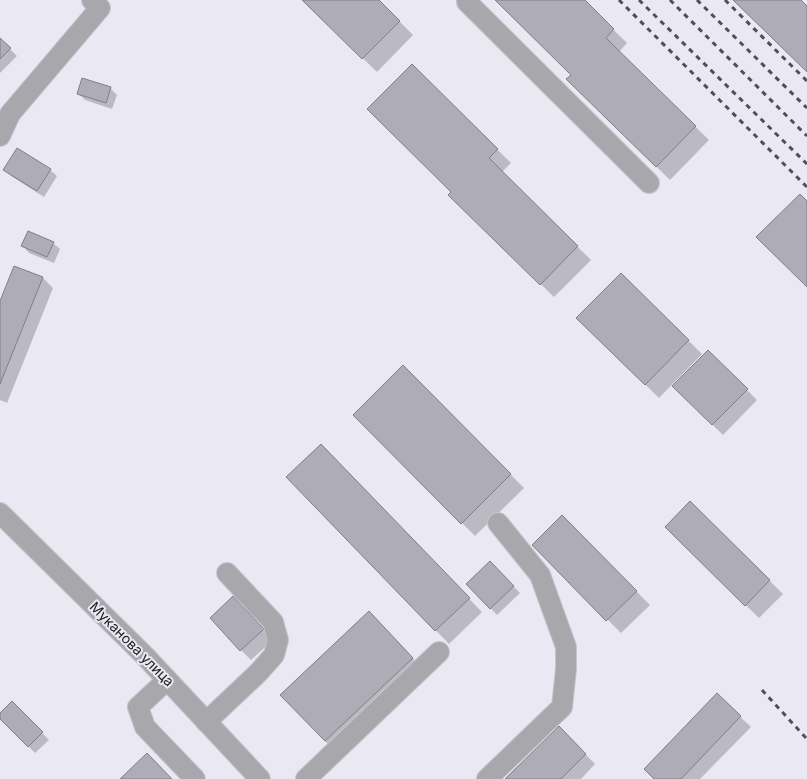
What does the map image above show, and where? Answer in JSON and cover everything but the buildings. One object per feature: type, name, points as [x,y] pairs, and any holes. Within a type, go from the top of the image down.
[{"type":"street","points":[[0,136],[5,109],[100,8],[92,0]]},
{"type":"street","points":[[467,0],[467,2],[649,183]]},
{"type":"street","name":"Муканова улица","points":[[0,513],[145,656],[260,779]]},
{"type":"street","points":[[487,779],[562,707],[566,669],[566,647],[540,574],[498,523]]},
{"type":"street","points":[[206,722],[258,673],[274,655],[278,640],[273,622],[228,573]]},
{"type":"street","points":[[306,779],[439,652]]},
{"type":"street","points":[[167,680],[138,707],[145,727],[195,779]]},
{"type":"railway","points":[[619,0],[807,187]]},
{"type":"railway","points":[[639,0],[807,164]]},
{"type":"railway","points":[[670,0],[807,136]]},
{"type":"railway","points":[[697,0],[807,108]]},
{"type":"railway","points":[[725,0],[807,81]]},
{"type":"railway","points":[[762,690],[807,739]]}]
